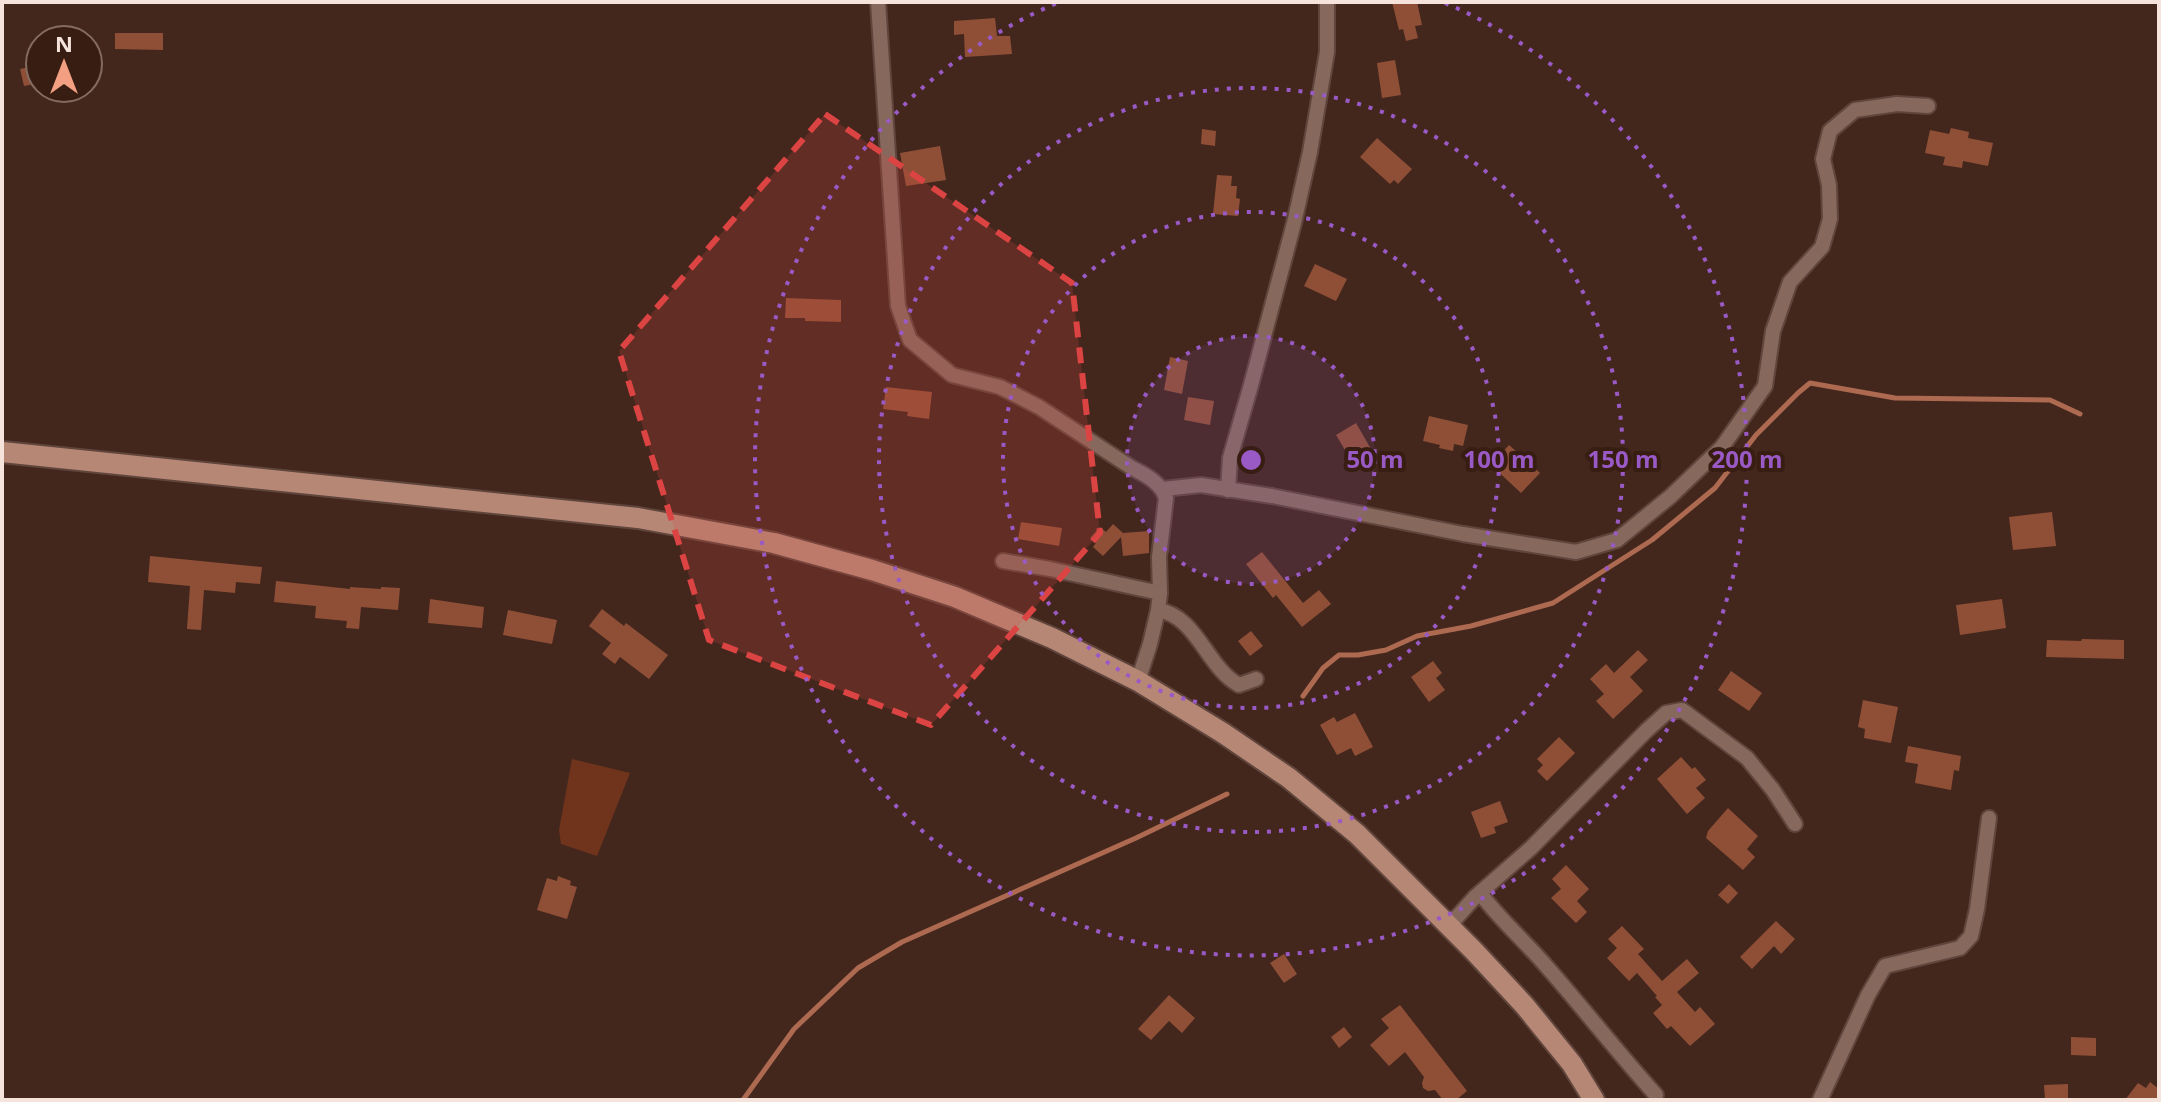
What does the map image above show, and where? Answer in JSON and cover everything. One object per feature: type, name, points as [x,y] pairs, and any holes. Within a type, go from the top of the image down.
[{"type":"main road","points":[[2,452],[638,518],[774,543],[955,597],[1052,638],[1138,681],[1289,778],[1357,834],[1525,1006],[1572,1064],[1594,1100]]},
{"type":"street","points":[[878,2],[898,306],[910,340],[952,375],[1000,387],[1039,407],[1147,475],[1163,489],[1166,498],[1159,557],[1158,610],[1138,681]]},
{"type":"street","points":[[1228,490],[1230,458],[1291,237],[1310,152],[1327,52],[1327,2]]},
{"type":"street","points":[[1163,489],[1201,485],[1576,552],[1617,540],[1671,496],[1722,447],[1765,386],[1773,331],[1790,282],[1822,247],[1830,219],[1829,185],[1823,159],[1830,131],[1855,110],[1897,104],[1928,106]]},
{"type":"street","points":[[1003,561],[1160,593]]},
{"type":"street","points":[[1158,610],[1167,612],[1186,626],[1229,679],[1239,685],[1256,679]]},
{"type":"street","points":[[1449,926],[1666,713],[1682,710],[1747,758],[1795,824]]},
{"type":"street","points":[[1820,1100],[1868,995],[1885,966],[1960,948],[1971,936],[1989,818]]},
{"type":"street","points":[[1480,893],[1498,917],[1528,944],[1656,1095]]},
{"type":"highlighted area","points":[[825,114],[1072,283],[1100,533],[931,725],[709,640],[619,351]]},
{"type":"shaded area","points":[[572,759],[630,773],[597,856],[561,844],[559,830]]},
{"type":"building","points":[[1392,2],[1417,2],[1422,25],[1415,26],[1418,38],[1406,41],[1403,29],[1399,30]]},
{"type":"building","points":[[995,18],[997,36],[1010,36],[1012,54],[965,57],[964,34],[954,35],[954,21]]},
{"type":"building","points":[[115,33],[163,33],[163,50],[115,49]]},
{"type":"building","points":[[1395,60],[1401,95],[1382,98],[1377,63]]},
{"type":"building","points":[[1951,128],[1969,132],[1968,138],[1993,143],[1988,166],[1963,161],[1962,168],[1943,165],[1945,157],[1925,153],[1930,130],[1949,134]]},
{"type":"building","points":[[1202,129],[1216,131],[1215,146],[1201,144]]},
{"type":"building","points":[[1377,138],[1412,169],[1398,184],[1394,180],[1390,184],[1360,157]]},
{"type":"building","points":[[940,146],[946,180],[906,186],[900,153]]},
{"type":"building","points":[[1217,175],[1232,176],[1231,186],[1237,186],[1236,198],[1240,199],[1238,216],[1213,214]]},
{"type":"building","points":[[1315,264],[1347,279],[1336,301],[1304,286]]},
{"type":"building","points":[[786,298],[841,300],[841,322],[785,318]]},
{"type":"building","points":[[1170,357],[1188,361],[1182,394],[1164,390]]},
{"type":"building","points":[[886,387],[932,392],[929,419],[883,409]]},
{"type":"building","points":[[1188,397],[1214,401],[1210,425],[1184,420]]},
{"type":"building","points":[[1429,416],[1468,425],[1463,446],[1454,444],[1453,451],[1423,441]]},
{"type":"building","points":[[1356,423],[1371,449],[1351,460],[1336,435]]},
{"type":"building","points":[[1509,445],[1540,473],[1521,493],[1491,465]]},
{"type":"building","points":[[2052,512],[2056,546],[2013,550],[2009,517]]},
{"type":"building","points":[[1021,522],[1062,528],[1059,546],[1018,539]]},
{"type":"building","points":[[1113,524],[1123,533],[1149,531],[1149,553],[1123,556],[1121,537],[1103,556],[1093,547],[1096,543],[1090,538],[1100,527],[1106,532]]},
{"type":"building","points":[[1262,552],[1303,603],[1319,590],[1331,604],[1302,627],[1276,595],[1273,598],[1246,564]]},
{"type":"building","points":[[150,556],[262,567],[260,584],[236,582],[235,593],[204,590],[201,630],[187,629],[190,586],[148,582]]},
{"type":"building","points":[[276,581],[350,589],[400,588],[398,610],[361,607],[359,629],[346,628],[347,621],[315,618],[316,606],[274,602]]},
{"type":"building","points":[[430,599],[484,607],[482,628],[428,623]]},
{"type":"building","points":[[2002,599],[2006,628],[1960,635],[1956,605]]},
{"type":"building","points":[[602,609],[668,655],[649,679],[620,657],[615,664],[602,654],[611,643],[589,626]]},
{"type":"building","points":[[508,610],[557,620],[552,644],[503,635]]},
{"type":"building","points":[[1251,631],[1263,646],[1250,656],[1238,641]]},
{"type":"building","points":[[2047,640],[2124,640],[2124,659],[2046,657]]},
{"type":"building","points":[[1638,650],[1648,660],[1630,677],[1643,691],[1613,719],[1596,701],[1604,694],[1590,679],[1606,664],[1614,673]]},
{"type":"building","points":[[1433,661],[1442,673],[1436,678],[1445,690],[1429,702],[1411,677]]},
{"type":"building","points":[[1731,671],[1762,693],[1749,711],[1718,690]]},
{"type":"building","points":[[1863,700],[1898,707],[1891,743],[1864,738],[1865,729],[1858,727]]},
{"type":"building","points":[[1355,713],[1373,747],[1355,756],[1351,748],[1337,755],[1320,725],[1334,717],[1337,722]]},
{"type":"building","points":[[1559,737],[1575,753],[1547,781],[1537,771],[1543,765],[1537,759]]},
{"type":"building","points":[[1908,746],[1961,756],[1959,771],[1954,770],[1951,790],[1915,783],[1918,764],[1905,762]]},
{"type":"building","points":[[1681,757],[1706,780],[1696,788],[1705,798],[1687,814],[1657,779]]},
{"type":"building","points":[[1500,801],[1508,822],[1494,827],[1496,833],[1481,838],[1471,812]]},
{"type":"building","points":[[1728,808],[1758,836],[1747,849],[1755,857],[1743,870],[1706,838],[1708,831]]},
{"type":"building","points":[[1566,865],[1589,889],[1577,901],[1587,912],[1576,923],[1551,898],[1561,889],[1552,879]]},
{"type":"building","points":[[558,876],[577,887],[567,919],[537,910],[547,878],[557,881]]},
{"type":"building","points":[[1729,884],[1738,893],[1728,904],[1718,895]]},
{"type":"building","points":[[1776,921],[1795,939],[1781,954],[1774,946],[1752,969],[1740,957]]},
{"type":"building","points":[[1622,926],[1644,949],[1638,954],[1662,981],[1687,959],[1699,973],[1677,992],[1695,1012],[1700,1007],[1715,1024],[1690,1046],[1671,1026],[1667,1029],[1653,1013],[1662,1005],[1637,973],[1629,981],[1607,958],[1617,948],[1608,939]]},
{"type":"building","points":[[1284,954],[1297,974],[1284,983],[1270,963]]},
{"type":"building","points":[[1169,995],[1195,1018],[1182,1033],[1169,1021],[1151,1040],[1138,1029]]},
{"type":"building","points":[[1400,1005],[1467,1091],[1456,1100],[1443,1100],[1435,1090],[1423,1088],[1424,1077],[1405,1052],[1389,1066],[1370,1045],[1389,1028],[1381,1019]]},
{"type":"building","points":[[1344,1027],[1352,1037],[1339,1048],[1331,1037]]},
{"type":"building","points":[[2071,1037],[2096,1038],[2096,1056],[2071,1055]]},
{"type":"building","points":[[2150,1082],[2159,1089],[2159,1100],[2125,1100],[2138,1083],[2146,1088]]},
{"type":"building","points":[[2068,1084],[2068,1100],[2045,1100],[2044,1085]]},
{"type":"waterway","points":[[1303,696],[1323,668],[1339,655],[1386,650],[1417,636],[1471,626],[1553,603],[1652,540],[1715,488],[1756,435],[1810,383],[1895,398],[2050,400],[2080,414]]},
{"type":"waterway","points":[[743,1100],[794,1029],[858,968],[902,942],[1227,794]]}]
